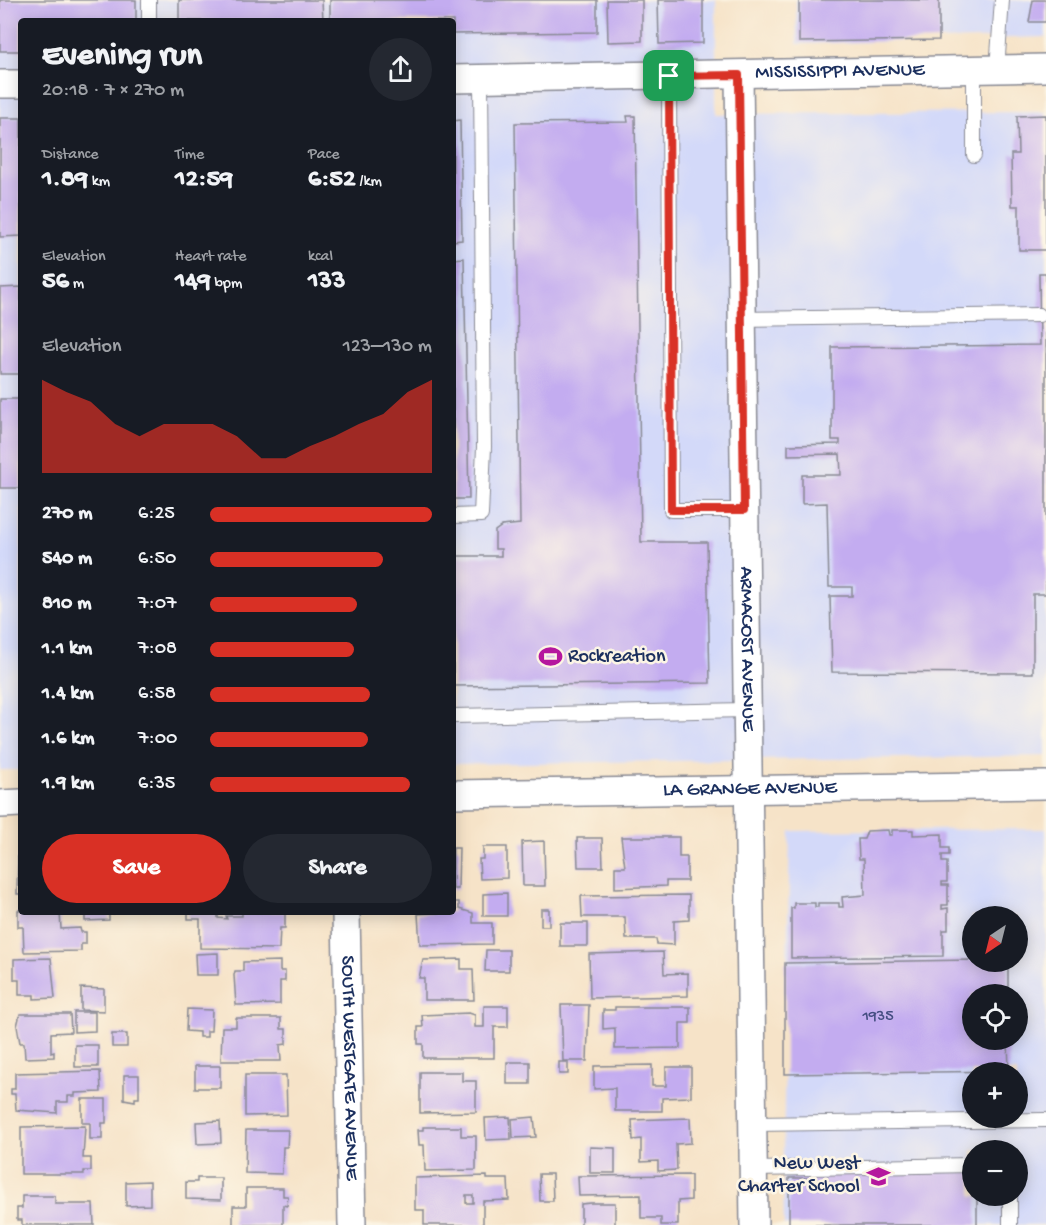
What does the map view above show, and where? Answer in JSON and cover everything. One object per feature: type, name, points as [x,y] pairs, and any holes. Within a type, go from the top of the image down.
[{"type":"street","name":"MISSISSIPPI AVENUE","points":[[456,79],[1046,68]]},
{"type":"street","name":"ARMACOST AVENUE","points":[[739,75],[754,1225]]},
{"type":"street","points":[[0,84],[18,84]]},
{"type":"street","name":"LA GRANGE AVENUE","points":[[456,794],[1046,785]]},
{"type":"street","points":[[0,804],[18,803]]},
{"type":"street","name":"SOUTH WESTGATE AVENUE","points":[[346,915],[352,1225]]},
{"type":"lane","points":[[149,0],[149,18]]},
{"type":"lane","points":[[974,155],[985,70],[1002,0]]},
{"type":"lane","points":[[669,76],[671,510],[744,510]]},
{"type":"lane","points":[[456,516],[481,515],[484,447],[481,78]]},
{"type":"lane","points":[[741,319],[1039,315]]},
{"type":"lane","points":[[456,716],[746,710]]},
{"type":"lane","points":[[752,1124],[1046,1120]]},
{"type":"lane","points":[[753,1169],[962,1165]]},
{"type":"lane","points":[[1010,1206],[1010,1225]]},
{"type":"shaded area","points":[[0,0],[716,0],[716,114],[1046,112],[1046,756],[456,764],[456,18],[18,18],[18,770],[0,770]]},
{"type":"shaded area","points":[[796,0],[1046,0],[1046,37],[797,44]]},
{"type":"shaded area","points":[[1046,829],[1046,1225],[784,1225],[783,1154],[790,831]]},
{"type":"building","points":[[0,0],[136,0],[136,18],[18,18],[18,51],[0,51]]},
{"type":"building","points":[[179,0],[322,0],[323,18],[179,18]]},
{"type":"building","points":[[330,0],[597,0],[597,32],[456,34],[456,18],[330,18]]},
{"type":"building","points":[[607,0],[642,0],[642,41],[608,42]]},
{"type":"building","points":[[658,0],[703,0],[703,43],[659,44]]},
{"type":"building","points":[[799,0],[939,0],[939,40],[799,42]]},
{"type":"building","points":[[1033,0],[1046,0],[1046,22],[1029,22]]},
{"type":"building","points":[[1046,115],[1046,250],[1019,250],[1019,206],[1012,206],[1011,154],[1018,154],[1017,116]]},
{"type":"building","points":[[627,116],[635,116],[641,542],[707,542],[710,683],[456,686],[456,556],[501,556],[501,549],[495,549],[495,531],[502,526],[520,524],[515,123],[628,122]]},
{"type":"building","points":[[0,118],[18,118],[18,236],[0,237]]},
{"type":"building","points":[[460,120],[462,240],[456,241],[456,121]]},
{"type":"building","points":[[464,258],[469,499],[456,499],[456,259]]},
{"type":"building","points":[[1039,273],[1046,273],[1046,594],[1033,594],[1033,673],[832,672],[830,596],[852,596],[852,587],[829,587],[827,503],[802,504],[802,475],[841,475],[840,454],[788,455],[788,445],[840,444],[840,440],[832,440],[832,347],[1040,345]]},
{"type":"building","points":[[18,287],[18,374],[0,374],[0,288]]},
{"type":"building","points":[[0,399],[18,399],[18,488],[0,488]]},
{"type":"building","points":[[888,830],[889,835],[892,835],[892,830],[913,830],[913,835],[942,834],[942,848],[949,848],[949,855],[942,855],[942,862],[947,862],[947,882],[942,882],[942,885],[948,885],[948,905],[942,905],[942,909],[948,908],[948,930],[943,930],[943,956],[791,958],[791,908],[794,908],[794,903],[815,903],[815,907],[818,907],[818,903],[839,903],[839,907],[843,907],[842,897],[865,895],[864,859],[859,859],[858,839],[864,839],[867,831]]},
{"type":"building","points":[[621,837],[679,837],[679,857],[687,857],[687,881],[666,881],[666,886],[615,888],[615,867],[625,867]]},
{"type":"building","points":[[577,838],[602,838],[603,867],[578,867]]},
{"type":"building","points":[[544,841],[545,886],[523,886],[522,842]]},
{"type":"building","points":[[483,847],[507,847],[507,878],[480,879],[479,859],[483,859]]},
{"type":"building","points":[[456,848],[459,848],[458,889],[456,889]]},
{"type":"building","points":[[507,893],[507,916],[483,916],[483,894]]},
{"type":"building","points":[[689,895],[689,920],[674,921],[674,945],[657,944],[656,939],[626,939],[625,917],[582,917],[581,896]]},
{"type":"building","points":[[456,902],[459,902],[459,909],[473,913],[473,923],[492,923],[492,944],[420,945],[418,915],[456,915]]},
{"type":"building","points":[[541,909],[549,909],[549,926],[541,926]]},
{"type":"building","points":[[18,915],[60,915],[61,929],[80,928],[81,932],[86,932],[86,944],[81,944],[81,951],[24,952],[23,927],[18,927]]},
{"type":"building","points":[[85,915],[109,915],[109,920],[85,921]]},
{"type":"building","points":[[188,915],[218,915],[218,918],[227,919],[226,916],[285,915],[285,928],[280,928],[279,949],[200,948],[200,919],[188,919]]},
{"type":"building","points":[[560,923],[588,923],[588,946],[560,946]]},
{"type":"building","points":[[486,950],[509,950],[509,971],[485,971]]},
{"type":"building","points":[[663,952],[664,974],[688,973],[688,996],[590,998],[589,954]]},
{"type":"building","points":[[218,953],[218,975],[196,975],[195,954]]},
{"type":"building","points":[[51,958],[55,998],[34,999],[34,995],[19,995],[19,980],[14,980],[14,959]]},
{"type":"building","points":[[461,959],[461,969],[473,969],[474,1000],[424,1000],[424,978],[419,978],[423,960]]},
{"type":"building","points":[[962,960],[962,972],[1008,972],[1008,984],[962,984],[962,1050],[1008,1050],[1009,1062],[962,1062],[962,1072],[785,1074],[785,963]]},
{"type":"building","points":[[280,961],[280,971],[285,971],[285,981],[280,981],[280,1004],[236,1005],[234,975],[235,971],[243,971],[243,962]]},
{"type":"building","points":[[81,988],[104,989],[104,1011],[81,1010]]},
{"type":"building","points":[[561,1005],[589,1005],[587,1061],[563,1061]]},
{"type":"building","points":[[484,1006],[508,1006],[508,1027],[494,1027],[494,1058],[423,1058],[423,1044],[418,1044],[418,1027],[423,1027],[422,1015],[469,1013],[475,1015],[475,1027],[484,1027]]},
{"type":"building","points":[[615,1007],[690,1007],[690,1023],[680,1023],[680,1048],[615,1049],[615,1028],[603,1029],[603,1010],[615,1010]]},
{"type":"building","points":[[187,1009],[212,1010],[211,1031],[207,1031],[207,1037],[199,1037],[199,1032],[186,1031]]},
{"type":"building","points":[[74,1012],[95,1012],[95,1031],[74,1032]]},
{"type":"building","points":[[20,1014],[70,1014],[71,1032],[51,1033],[51,1053],[54,1052],[54,1057],[25,1058],[24,1043],[20,1043],[17,1026]]},
{"type":"building","points":[[236,1018],[281,1018],[281,1029],[286,1029],[286,1044],[280,1045],[281,1061],[221,1061],[222,1027],[236,1027]]},
{"type":"building","points":[[112,1034],[127,1034],[127,1047],[112,1047]]},
{"type":"building","points":[[75,1045],[98,1045],[98,1067],[75,1067]]},
{"type":"building","points":[[507,1062],[530,1062],[530,1084],[507,1084]]},
{"type":"building","points":[[559,1062],[568,1062],[568,1074],[559,1074]]},
{"type":"building","points":[[652,1065],[652,1086],[666,1086],[666,1067],[691,1067],[691,1097],[662,1098],[662,1111],[615,1111],[615,1088],[594,1089],[594,1066]]},
{"type":"building","points":[[195,1066],[220,1066],[220,1088],[195,1088]]},
{"type":"building","points":[[100,1071],[101,1092],[75,1093],[75,1096],[68,1096],[68,1102],[57,1102],[57,1113],[16,1110],[15,1094],[11,1094],[11,1089],[15,1089],[15,1073]]},
{"type":"building","points":[[420,1072],[462,1072],[462,1081],[476,1081],[476,1112],[420,1113]]},
{"type":"building","points":[[124,1075],[139,1075],[139,1098],[135,1098],[135,1101],[124,1099]]},
{"type":"building","points":[[245,1075],[286,1075],[287,1115],[245,1116]]},
{"type":"building","points":[[82,1099],[106,1099],[106,1123],[102,1123],[102,1139],[90,1139],[90,1123],[82,1123]]},
{"type":"building","points":[[510,1117],[511,1139],[486,1140],[485,1118]]},
{"type":"building","points":[[534,1117],[536,1137],[513,1138],[512,1119]]},
{"type":"building","points":[[690,1118],[691,1143],[676,1144],[677,1170],[658,1171],[658,1161],[641,1162],[641,1139],[633,1140],[632,1120]]},
{"type":"building","points":[[220,1121],[221,1143],[197,1144],[196,1122]]},
{"type":"building","points":[[85,1126],[83,1158],[91,1158],[91,1171],[84,1171],[84,1174],[21,1174],[21,1127]]},
{"type":"building","points":[[423,1127],[461,1127],[461,1136],[476,1136],[476,1170],[425,1171],[424,1145],[419,1145],[418,1130],[423,1130]]},
{"type":"building","points":[[246,1130],[288,1130],[287,1147],[283,1147],[282,1174],[245,1173]]},
{"type":"building","points":[[590,1147],[615,1148],[615,1173],[590,1173]]},
{"type":"building","points":[[962,1172],[962,1206],[977,1206],[977,1225],[789,1225],[789,1178],[811,1178],[811,1174]]},
{"type":"building","points":[[539,1174],[552,1174],[553,1201],[540,1201]]},
{"type":"building","points":[[691,1175],[691,1200],[678,1201],[678,1225],[661,1225],[661,1218],[641,1218],[641,1195],[579,1196],[578,1176]]},
{"type":"building","points":[[487,1176],[487,1179],[508,1179],[509,1200],[483,1201],[483,1225],[424,1225],[424,1210],[415,1210],[415,1178]],"holes":[[[466,1195],[473,1195],[473,1203],[466,1203]]]},
{"type":"building","points":[[197,1178],[221,1178],[221,1200],[186,1199],[186,1182],[197,1182]]},
{"type":"building","points":[[150,1181],[150,1205],[126,1206],[126,1182]]},
{"type":"building","points":[[246,1188],[283,1188],[283,1196],[288,1196],[287,1206],[283,1205],[283,1225],[233,1225],[233,1206],[246,1206]]},
{"type":"building","points":[[22,1196],[55,1196],[55,1204],[93,1204],[94,1225],[22,1225],[22,1220],[17,1220],[17,1208],[22,1208]]},
{"type":"building","points":[[615,1203],[615,1225],[581,1225],[581,1204]]},
{"type":"place","name":"Rockreation","points":[[550,657]]},
{"type":"place","name":"New West Charter School","points":[[878,1176]]},
{"type":"route","points":[[739,75],[744,510],[671,510],[669,76],[739,75]]}]
